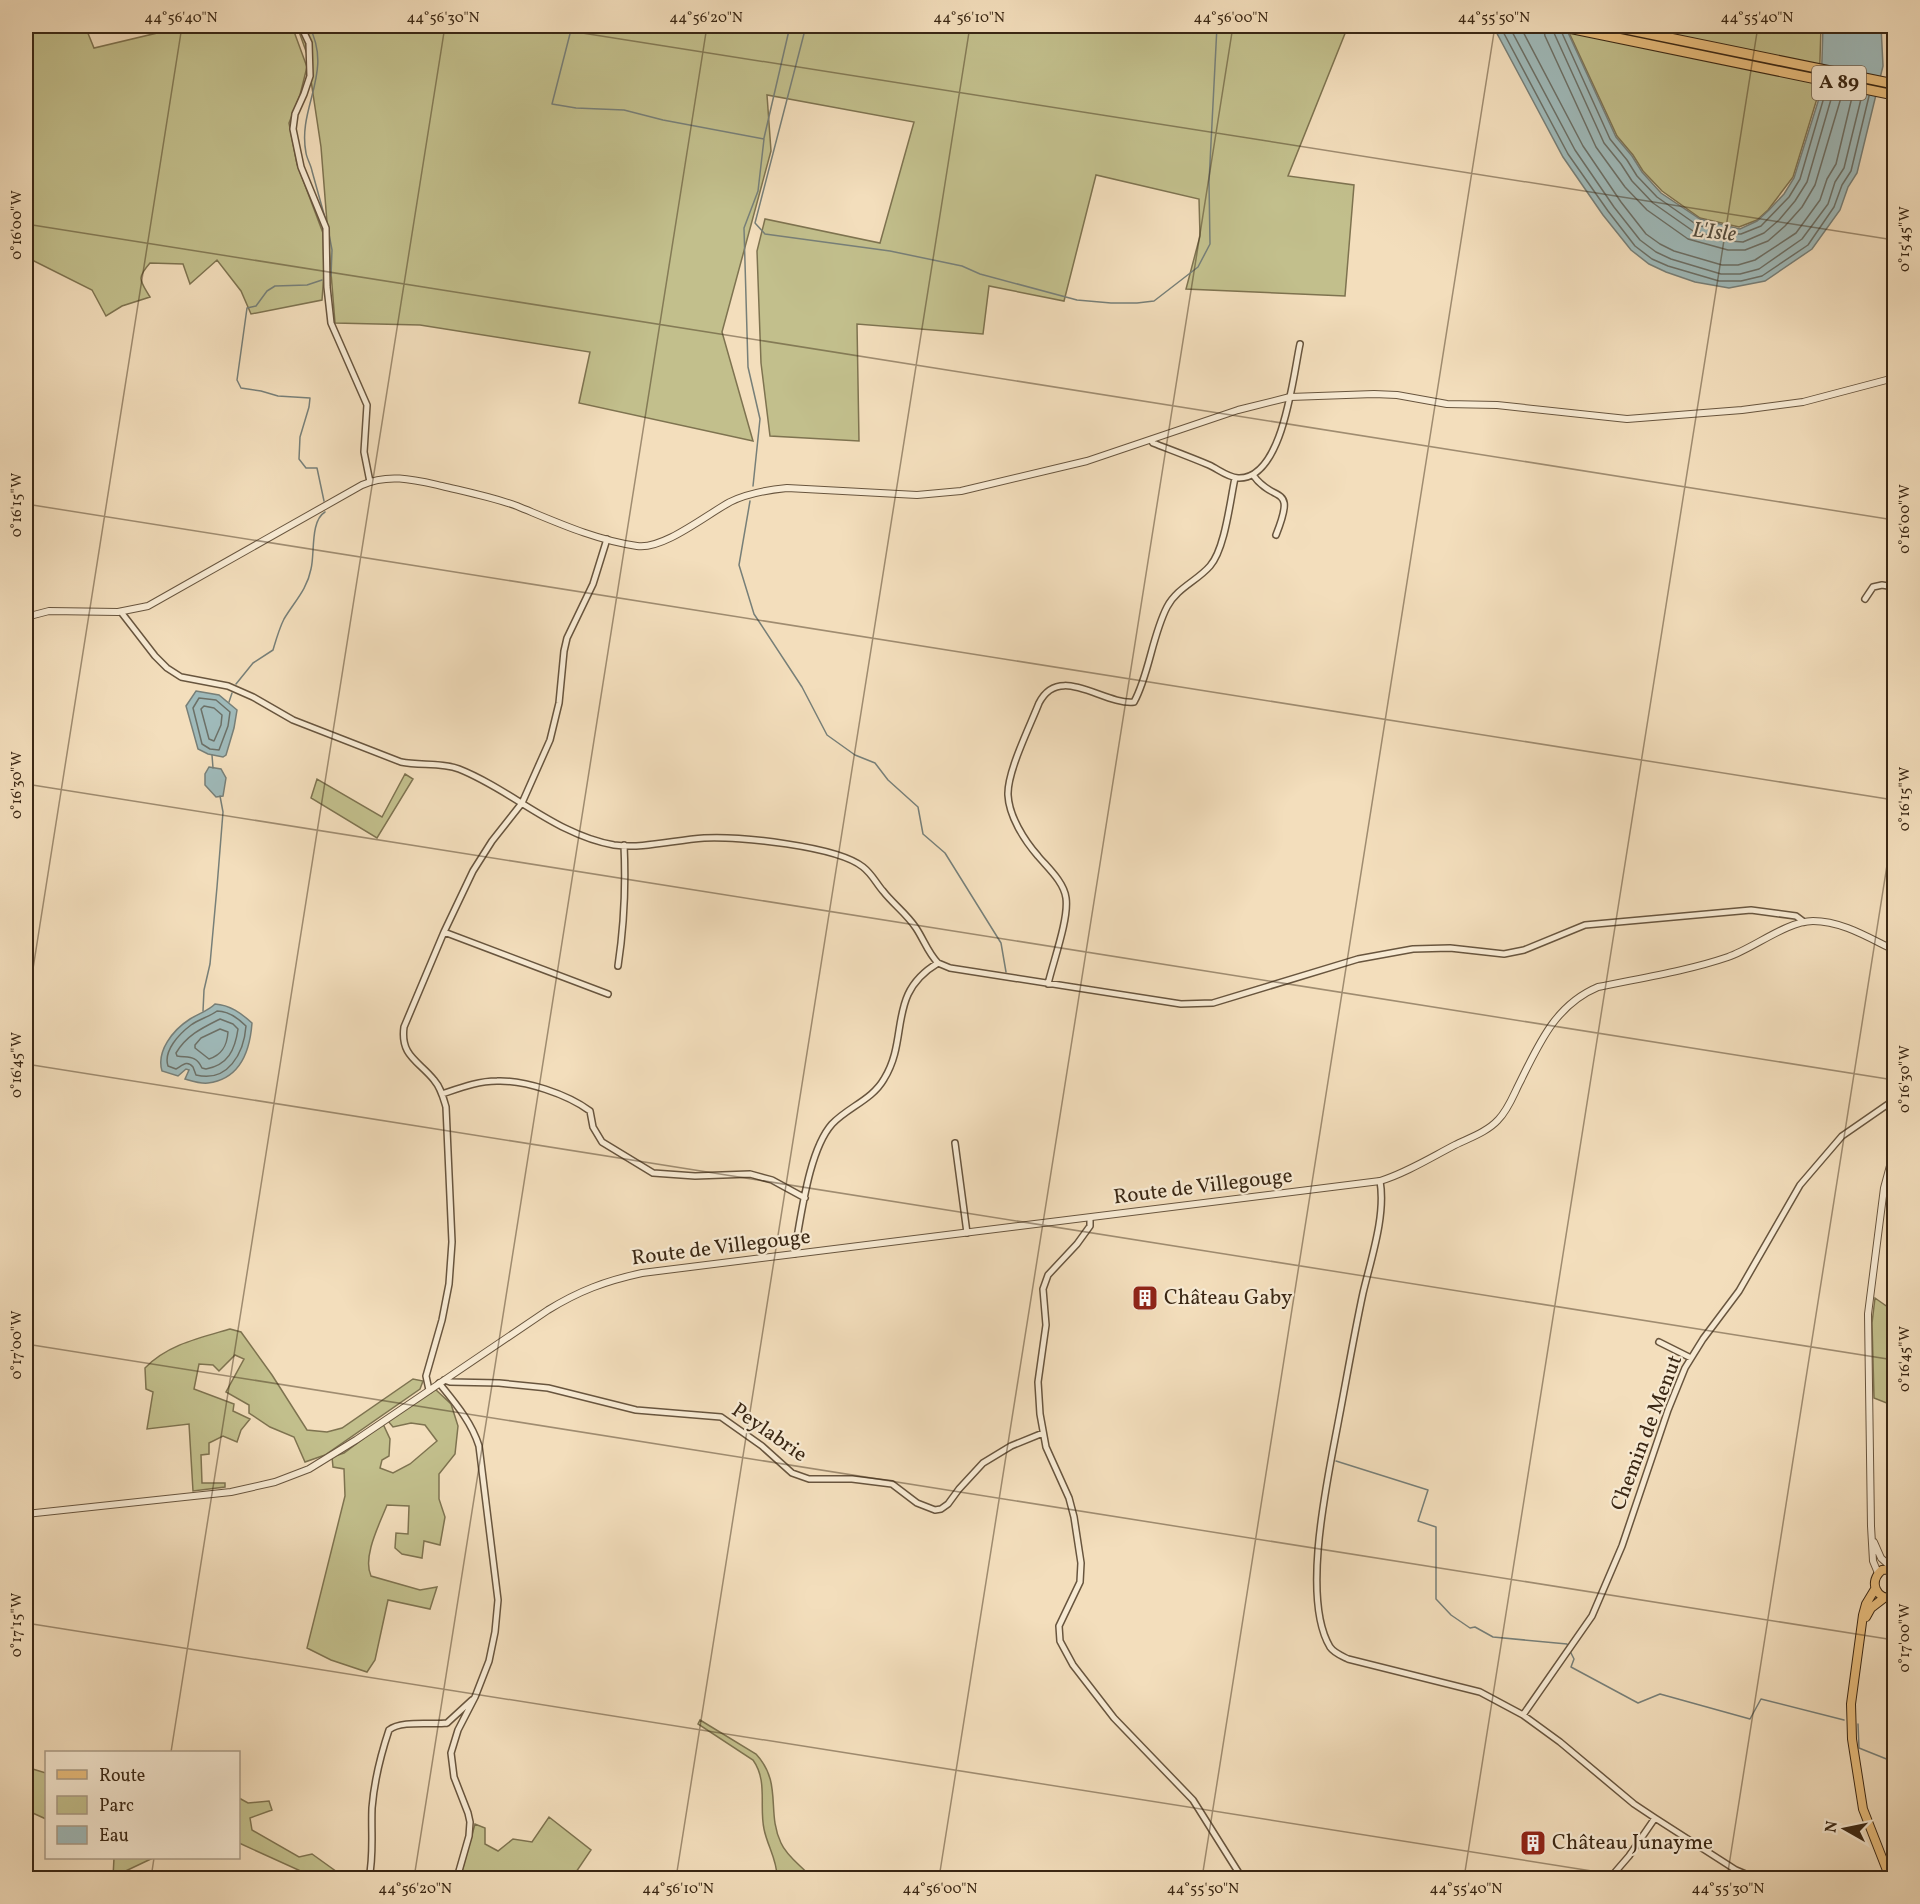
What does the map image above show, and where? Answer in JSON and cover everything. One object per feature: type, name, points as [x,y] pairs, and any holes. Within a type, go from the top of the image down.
[{"type":"highway","name":"A 89","points":[[1558,26],[1894,84]]},
{"type":"highway","name":"A 89","points":[[1611,26],[1894,94]]},
{"type":"main road","points":[[1890,1878],[1863,1809],[1852,1739],[1851,1704],[1866,1604],[1875,1589],[1878,1573],[1887,1568],[1893,1568]]},
{"type":"main road","points":[[1875,1589],[1884,1598]]},
{"type":"main road","points":[[1862,1622],[1871,1608],[1884,1598],[1894,1598]]},
{"type":"street","points":[[301,26],[309,43],[310,75],[295,114],[293,129],[301,167],[326,228],[327,287],[331,323],[367,405],[364,452],[370,482]]},
{"type":"street","points":[[1151,440],[1153,443],[1235,478],[1253,475],[1268,461],[1276,447],[1290,397],[1300,344]]},
{"type":"street","points":[[26,617],[49,611],[121,612],[148,606],[370,482],[390,478],[408,479],[487,496],[558,524],[608,539],[649,547],[663,542],[732,501],[766,490],[787,488],[917,495],[961,491],[1087,460],[1238,410],[1290,397],[1397,395],[1447,404],[1497,405],[1627,419],[1742,410],[1803,402],[1894,378]]},
{"type":"street","points":[[1253,475],[1285,502],[1283,518],[1276,535]]},
{"type":"street","points":[[1048,984],[1066,911],[1066,897],[1062,886],[1034,851],[1012,814],[1008,795],[1010,779],[1043,695],[1052,689],[1071,686],[1124,703],[1134,702],[1158,626],[1168,604],[1181,588],[1197,579],[1212,564],[1220,550],[1235,478]]},
{"type":"street","points":[[429,1390],[426,1376],[442,1320],[449,1284],[452,1242],[446,1107],[433,1078],[407,1052],[403,1037],[407,1018],[444,932],[483,854],[522,803],[550,740],[559,703],[567,638],[593,584],[608,539]]},
{"type":"street","points":[[1865,598],[1873,587],[1882,585],[1894,587]]},
{"type":"street","points":[[121,612],[155,656],[181,677],[228,686],[253,696],[293,720],[401,762],[414,765],[450,766],[522,803],[567,830],[613,844],[649,845],[706,837],[723,838],[794,846],[851,859],[872,875],[883,892],[916,928],[938,963],[950,968],[1181,1004],[1213,1003],[1358,959],[1413,949],[1450,948],[1504,954],[1524,950],[1585,925],[1751,910],[1796,916],[1804,922]]},
{"type":"street","points":[[618,966],[626,878],[624,845]]},
{"type":"street","name":"Route de Villegouge","points":[[26,1514],[231,1492],[275,1482],[309,1469],[356,1440],[548,1310],[594,1285],[642,1273],[1380,1181],[1418,1165],[1492,1125],[1505,1111],[1536,1048],[1552,1022],[1567,1005],[1598,987],[1726,957],[1747,950],[1792,925],[1804,922],[1834,924],[1894,950]]},
{"type":"street","points":[[444,932],[608,994]]},
{"type":"street","points":[[794,1254],[812,1167],[825,1134],[835,1121],[867,1097],[884,1080],[893,1057],[906,996],[920,975],[938,963]]},
{"type":"street","points":[[442,1094],[468,1085],[498,1081],[526,1084],[575,1100],[590,1111],[593,1127],[602,1142],[653,1173],[695,1176],[750,1174],[772,1180],[805,1198]]},
{"type":"street","name":"Chemin de Menut","points":[[1523,1714],[1592,1616],[1622,1546],[1668,1410],[1691,1358],[1739,1291],[1800,1185],[1842,1136],[1894,1100]]},
{"type":"street","points":[[955,1143],[967,1233]]},
{"type":"street","points":[[1878,1573],[1873,1561],[1872,1538],[1868,1314],[1884,1188],[1894,1151]]},
{"type":"street","points":[[1380,1181],[1383,1196],[1380,1216],[1356,1327],[1320,1518],[1317,1581],[1325,1636],[1331,1649],[1348,1659],[1480,1692],[1523,1714],[1634,1804],[1736,1870],[1755,1878]]},
{"type":"street","points":[[1090,1218],[1090,1226],[1077,1244],[1048,1275],[1043,1289],[1046,1325],[1038,1382],[1043,1433],[1069,1498],[1081,1563],[1080,1582],[1059,1626],[1060,1641],[1073,1665],[1124,1728],[1193,1800],[1236,1873],[1242,1878]]},
{"type":"street","points":[[1659,1341],[1691,1358]]},
{"type":"street","points":[[441,1381],[466,1418],[479,1446],[498,1600],[489,1661],[475,1697],[458,1730],[451,1753],[453,1777],[470,1822],[469,1836],[457,1878]]},
{"type":"street","name":"Peylabrie","points":[[441,1381],[548,1388],[636,1410],[721,1417],[762,1446],[792,1473],[809,1479],[852,1479],[892,1484],[917,1503],[926,1508],[938,1510],[948,1504],[958,1489],[983,1463],[1011,1446],[1043,1433]]},
{"type":"street","points":[[1872,1538],[1881,1558],[1893,1568]]},
{"type":"street","points":[[447,1723],[475,1697]]},
{"type":"street","points":[[369,1878],[372,1857],[372,1808],[389,1730],[404,1725],[447,1723],[458,1730]]},
{"type":"street","points":[[1610,1878],[1629,1856],[1655,1818]]},
{"type":"green space","points":[[63,26],[85,26],[94,48],[179,26],[292,26],[307,67],[300,95],[289,123],[297,164],[323,233],[322,300],[251,314],[241,291],[217,260],[190,284],[183,264],[150,263],[141,276],[141,280],[150,297],[122,306],[106,316],[92,290],[26,257],[26,35]]},
{"type":"green space","points":[[297,26],[1348,26],[1288,176],[1354,185],[1345,296],[1186,289],[1200,236],[1199,199],[1096,175],[1064,301],[989,286],[983,334],[857,324],[859,441],[770,436],[761,363],[757,251],[765,219],[880,243],[914,122],[767,95],[771,151],[722,332],[753,441],[579,403],[590,352],[420,325],[335,323],[321,147],[307,54]]},
{"type":"green space","points":[[1566,26],[1821,26],[1819,92],[1793,177],[1768,210],[1757,220],[1739,227],[1700,218],[1662,191],[1643,171],[1617,136]]},
{"type":"green space","points":[[405,774],[413,779],[377,838],[311,798],[317,779],[382,817]]},
{"type":"green space","points":[[1875,1298],[1892,1310],[1894,1307],[1894,1406],[1874,1398],[1872,1323]]},
{"type":"green space","points":[[230,1329],[241,1332],[307,1430],[327,1432],[342,1428],[413,1379],[423,1381],[420,1389],[325,1455],[305,1462],[294,1437],[270,1427],[249,1413],[249,1405],[226,1392],[244,1359],[235,1355],[219,1371],[213,1365],[199,1364],[194,1389],[234,1404],[233,1411],[250,1419],[241,1430],[237,1442],[223,1436],[209,1443],[209,1454],[201,1455],[202,1483],[225,1483],[225,1487],[193,1491],[189,1424],[147,1429],[153,1392],[146,1389],[145,1368],[173,1348]]},
{"type":"green space","points":[[435,1389],[451,1404],[458,1426],[455,1454],[439,1474],[439,1499],[445,1517],[440,1545],[424,1541],[422,1558],[402,1554],[395,1548],[396,1533],[408,1534],[409,1506],[387,1505],[370,1550],[369,1568],[371,1576],[420,1590],[437,1587],[430,1609],[388,1600],[375,1660],[367,1672],[331,1660],[307,1648],[345,1496],[344,1469],[333,1467],[332,1457],[344,1453],[383,1424],[390,1439],[389,1456],[382,1460],[380,1468],[393,1473],[410,1464],[437,1441],[425,1425],[411,1423],[393,1427],[388,1421]]},
{"type":"green space","points":[[700,1720],[756,1754],[764,1765],[772,1787],[775,1820],[781,1843],[812,1878],[777,1878],[776,1866],[765,1835],[762,1785],[758,1768],[753,1760],[698,1724]]},
{"type":"green space","points":[[26,1767],[45,1773],[45,1819],[26,1810]]},
{"type":"green space","points":[[240,1799],[248,1803],[269,1801],[272,1810],[250,1818],[252,1830],[299,1857],[312,1854],[337,1872],[334,1878],[316,1878],[240,1843]]},
{"type":"green space","points":[[549,1817],[591,1850],[572,1878],[460,1878],[475,1824],[485,1828],[485,1844],[498,1851],[513,1839],[532,1842]]},
{"type":"green space","points":[[114,1859],[151,1859],[113,1877]]},
{"type":"water","name":"L'Isle","points":[[1493,26],[1565,26],[1616,137],[1642,172],[1661,193],[1700,219],[1740,229],[1757,221],[1769,210],[1784,194],[1794,178],[1821,92],[1823,26],[1881,26],[1883,66],[1857,173],[1848,187],[1840,210],[1812,249],[1765,281],[1729,288],[1695,282],[1649,264],[1631,250],[1603,215],[1563,157]]},
{"type":"water","points":[[196,691],[219,695],[237,710],[226,755],[223,757],[198,749],[186,706]]},
{"type":"water","points":[[209,767],[221,769],[226,778],[223,796],[216,797],[205,785],[205,774]]},
{"type":"water","points":[[215,1004],[235,1010],[252,1023],[249,1043],[242,1062],[229,1076],[205,1083],[185,1079],[189,1070],[186,1069],[178,1076],[162,1071],[161,1056],[172,1035],[190,1019]]},
{"type":"waterway","points":[[309,26],[316,43],[318,59],[317,75],[306,120],[306,153],[327,225]]},
{"type":"waterway","points":[[572,26],[552,104],[576,108],[624,110],[663,120],[764,139],[758,191],[744,228],[748,367],[760,419],[753,486]]},
{"type":"waterway","points":[[764,138],[790,26]]},
{"type":"waterway","points":[[806,26],[755,223],[765,234],[890,251],[962,266],[980,274],[1077,300],[1111,303],[1154,301],[1198,267],[1210,244],[1209,182],[1217,26]]},
{"type":"waterway","points":[[328,229],[332,250],[331,276]]},
{"type":"waterway","points":[[322,280],[307,285],[275,286],[267,291],[256,306],[247,308],[237,380],[241,388],[278,396],[310,398],[300,437],[299,459],[306,468],[317,468],[324,501]]},
{"type":"waterway","points":[[750,501],[739,565],[754,614],[802,687],[827,735],[855,755],[875,763],[888,780],[918,807],[923,834],[945,853],[1001,943],[1006,972]]},
{"type":"waterway","points":[[236,684],[253,663],[273,650],[284,619],[303,590],[309,576],[315,530],[320,516],[325,512]]},
{"type":"waterway","points":[[229,702],[232,693]]},
{"type":"waterway","points":[[212,755],[213,768]]},
{"type":"waterway","points":[[203,1011],[204,990],[210,964],[223,812],[220,796]]},
{"type":"waterway","points":[[1336,1461],[1428,1490],[1418,1521],[1436,1527],[1436,1599],[1451,1615],[1470,1628],[1475,1627],[1493,1637],[1567,1644],[1568,1646]]},
{"type":"waterway","points":[[1570,1651],[1574,1659],[1571,1667],[1638,1703],[1660,1694],[1750,1719],[1761,1699],[1844,1720]]},
{"type":"waterway","points":[[1858,1724],[1859,1748],[1894,1762]]},
{"type":"place","name":"Château Gaby","points":[[1145,1298]]},
{"type":"place","name":"Château Junayme","points":[[1533,1843]]}]
